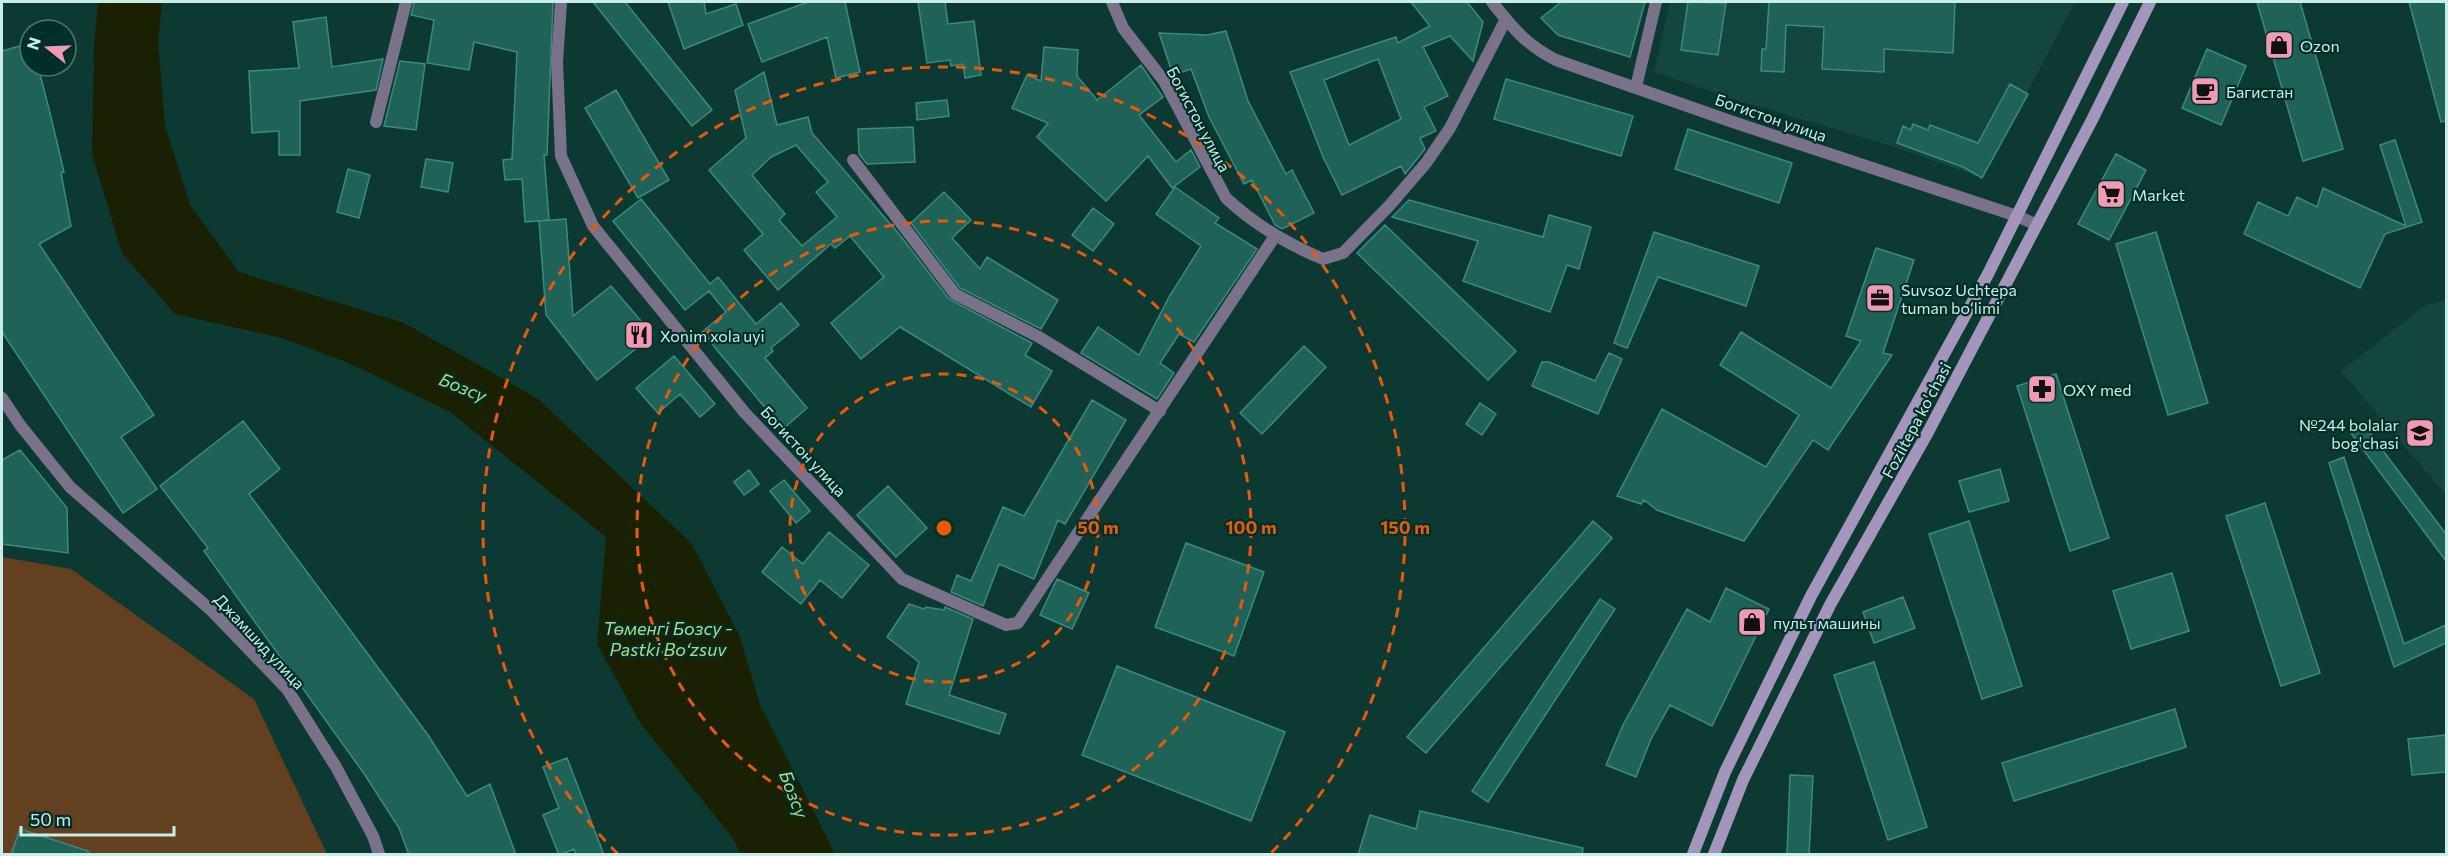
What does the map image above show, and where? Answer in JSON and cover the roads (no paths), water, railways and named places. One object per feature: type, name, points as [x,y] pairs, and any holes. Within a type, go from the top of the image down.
[{"type":"main road","name":"Foziltepa ko'chasi","points":[[1693,855],[1725,772],[1810,596],[1917,408],[2017,216],[2123,2]]},
{"type":"main road","name":"Foziltepa ko'chasi","points":[[1714,855],[1743,780],[1830,605],[1914,459],[2037,225],[2150,2]]},
{"type":"street","points":[[376,122],[406,2]]},
{"type":"street","name":"Богистон улица","points":[[561,2],[557,62],[561,156],[593,226],[745,414],[902,579],[1006,625],[1018,623],[1275,236]]},
{"type":"street","name":"Богистон улица","points":[[1112,2],[1123,28],[1164,81],[1226,198],[1242,213],[1275,236],[1323,259],[1343,253],[1389,206],[1432,154],[1450,128],[1506,19]]},
{"type":"street","name":"Богистон улица","points":[[1492,2],[1518,35],[1546,55],[2017,216],[2037,225]]},
{"type":"street","points":[[1636,87],[1656,2]]},
{"type":"street","points":[[853,160],[955,294],[1039,337],[1160,411]]},
{"type":"street","name":"Джамшид улица","points":[[2,398],[20,425],[70,487],[212,611],[287,689],[336,767],[373,836],[379,855]]},
{"type":"water","name":"Төменгі Бозсу - Pastki Boʻzsuv","points":[[98,2],[162,2],[158,42],[165,125],[190,205],[239,272],[404,323],[537,398],[692,544],[740,637],[760,705],[835,854],[741,854],[732,837],[641,724],[597,644],[606,537],[450,412],[351,364],[282,338],[175,314],[122,253],[92,154],[94,47]]},
{"type":"place","name":"Ozon","points":[[2279,45]]},
{"type":"place","name":"Багистан","points":[[2205,91]]},
{"type":"place","name":"Market","points":[[2111,194]]},
{"type":"place","name":"Suvsoz Uchtepa tuman boʻlimi","points":[[1880,298]]},
{"type":"place","name":"Xonim xola uyi","points":[[639,335]]},
{"type":"place","name":"OXY med","points":[[2042,389]]},
{"type":"place","name":"№244 bolalar bog'chasi","points":[[2420,433]]},
{"type":"place","name":"пульт машины","points":[[1752,622]]},
{"type":"water label","name":"Бозсу","points":[[463,387]]},
{"type":"water label","name":"Бозсу","points":[[794,794]]}]
